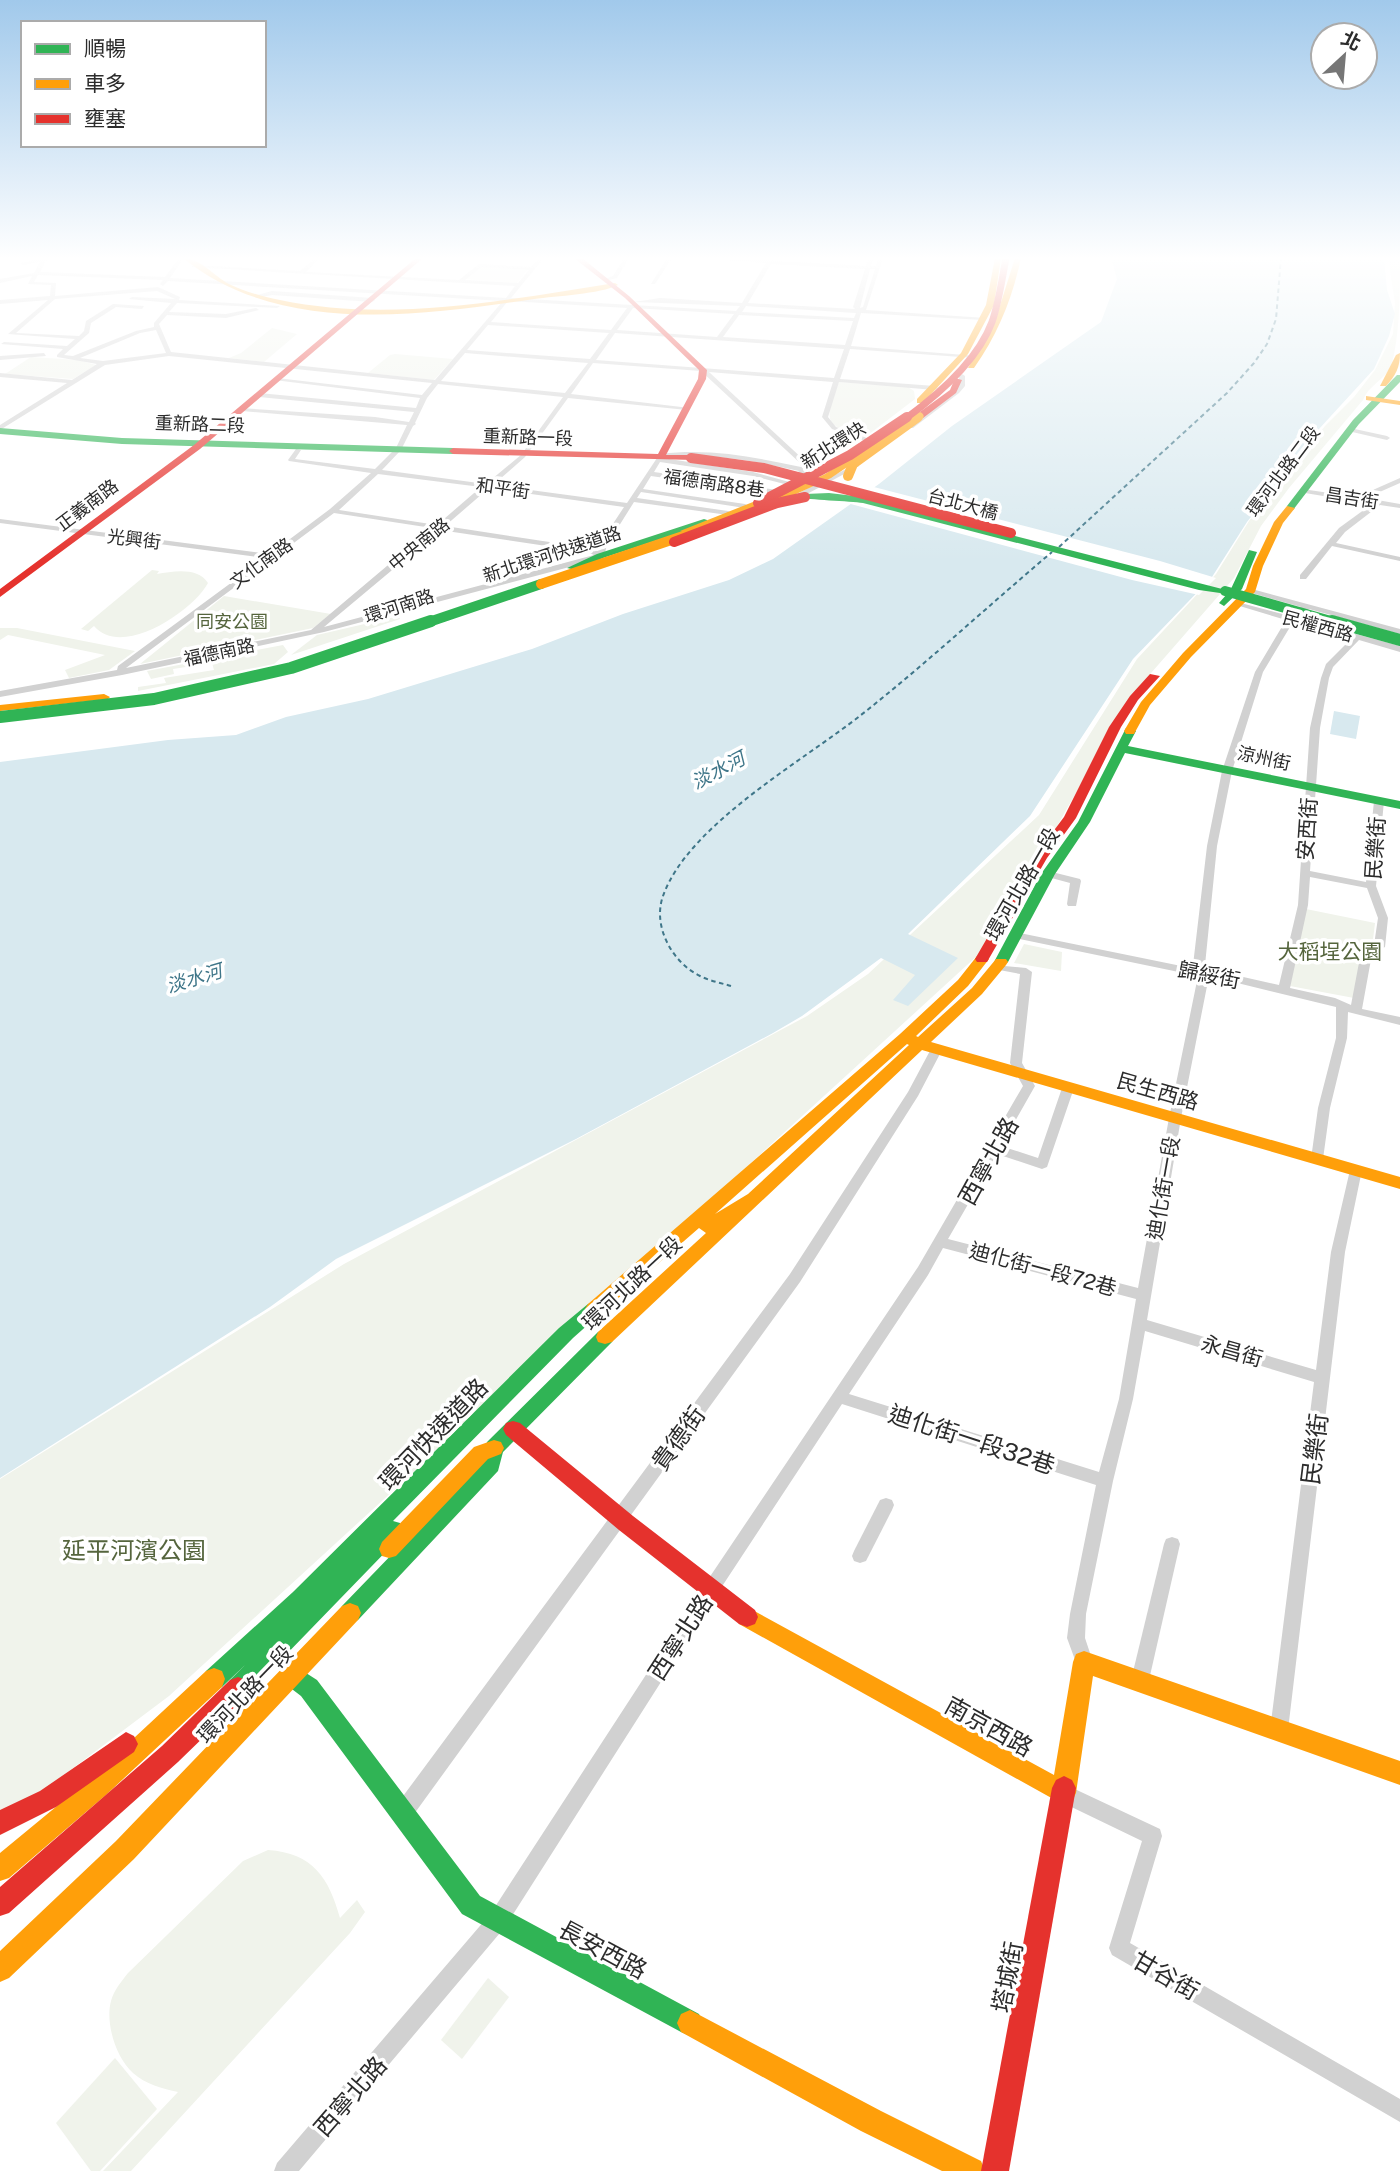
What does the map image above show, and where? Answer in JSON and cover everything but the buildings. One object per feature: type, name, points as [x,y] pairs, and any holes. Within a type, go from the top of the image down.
[{"type":"main road","name":"正義南路","points":[[0,594],[199,445],[301,359]]},
{"type":"main road","points":[[660,458],[702,379],[702,370],[691,359]]},
{"type":"main road","points":[[967,359],[935,388],[919,409],[847,472],[850,480],[876,494],[1006,534]]},
{"type":"main road","name":"新北環河快速道路","points":[[0,713],[135,695],[265,667],[672,536],[780,493],[827,468],[888,428],[955,374],[968,359]]},
{"type":"main road","points":[[803,483],[867,440],[953,391],[970,359]]},
{"type":"main road","name":"新北環快","points":[[803,483],[826,474],[886,435],[930,403],[975,359]]},
{"type":"main road","name":"環河北路二段","points":[[1239,594],[1258,566],[1279,522],[1392,374],[1398,359]]},
{"type":"main road","name":"環河北路二段","points":[[1239,594],[1263,527],[1334,436],[1400,377]]},
{"type":"main road","points":[[803,483],[915,417],[960,378]]},
{"type":"main road","points":[[1375,397],[1400,402]]},
{"type":"main road","name":"重新路二段","points":[[0,431],[95,444],[397,451]]},
{"type":"main road","name":"重新路二段","points":[[199,445],[397,451]]},
{"type":"main road","name":"重新路一段","points":[[397,451],[690,459]]},
{"type":"main road","name":"台北大橋","points":[[690,459],[766,471],[1203,588],[1239,594],[1400,640]]},
{"type":"main road","name":"新北環河快速道路","points":[[0,713],[29,713],[154,699],[291,668],[692,533],[803,483]]},
{"type":"main road","name":"環河南路","points":[[0,713],[132,695],[238,674],[324,652],[565,570],[598,564],[803,483]]},
{"type":"main road","name":"環河南路","points":[[0,713],[152,701],[251,682],[320,662],[719,524],[803,483]]},
{"type":"main road","points":[[29,713],[151,696],[236,680],[304,661],[778,503],[819,496],[863,500],[1006,534]]},
{"type":"main road","name":"環河北路一段","points":[[912,1041],[977,991],[998,967],[1048,874],[1084,822],[1120,748],[1155,692],[1239,594]]},
{"type":"main road","name":"環河北路一段","points":[[0,1969],[125,1850],[292,1675],[491,1465],[494,1448],[593,1348],[751,1199],[912,1041],[985,957],[1041,858],[1070,818],[1115,727],[1133,698],[1239,594]]},
{"type":"main road","name":"涼州街","points":[[1120,748],[1400,805]]},
{"type":"main road","name":"民生西路","points":[[912,1041],[1400,1183]]},
{"type":"main road","name":"環河快速道路","points":[[0,1869],[99,1786],[311,1590],[566,1333],[802,1129],[912,1041]]},
{"type":"main road","name":"環河快速道路","points":[[0,1904],[170,1754],[322,1605],[584,1332],[716,1220],[751,1199]]},
{"type":"main road","name":"南京西路","points":[[513,1429],[748,1618],[1064,1793]]},
{"type":"main road","points":[[0,1857],[45,1820],[241,1696],[278,1666],[481,1453],[494,1448]]},
{"type":"main road","points":[[1064,1793],[1084,1662],[1400,1773]]},
{"type":"main road","name":"長安西路","points":[[292,1675],[309,1688],[471,1905],[971,2171]]},
{"type":"main road","points":[[0,1823],[48,1799],[197,1694]]},
{"type":"main road","name":"塔城街","points":[[995,2171],[1064,1793]]},
{"type":"street","points":[[81,359],[103,363],[130,359]]},
{"type":"street","points":[[219,359],[687,408]]},
{"type":"street","name":"文化南路","points":[[122,672],[121,668],[333,511],[377,471],[397,451],[413,424],[424,397],[457,359]]},
{"type":"street","points":[[570,359],[935,388]]},
{"type":"street","points":[[843,359],[825,413],[826,420],[843,433],[867,440]]},
{"type":"street","name":"中央南路","points":[[314,632],[524,454],[592,361]]},
{"type":"street","points":[[0,431],[103,363]]},
{"type":"street","points":[[702,370],[803,462],[803,483]]},
{"type":"street","points":[[0,375],[74,382]]},
{"type":"street","points":[[277,380],[424,397]]},
{"type":"street","points":[[910,386],[917,391],[919,409]]},
{"type":"street","points":[[259,394],[418,410]]},
{"type":"street","points":[[242,409],[413,424]]},
{"type":"street","points":[[1350,430],[1387,438]]},
{"type":"street","name":"和平街","points":[[298,450],[292,460],[728,513]]},
{"type":"street","name":"重新路一段","points":[[660,458],[677,453],[704,454],[803,483]]},
{"type":"street","points":[[598,564],[603,545],[660,458]]},
{"type":"street","name":"重新路一段","points":[[660,458],[803,483]]},
{"type":"street","name":"福德南路8巷","points":[[650,474],[803,483]]},
{"type":"street","points":[[1359,499],[1400,480]]},
{"type":"street","points":[[639,490],[745,506]]},
{"type":"street","name":"昌吉街","points":[[1305,491],[1400,506]]},
{"type":"street","points":[[1304,577],[1342,530],[1379,502]]},
{"type":"street","points":[[333,511],[589,550],[598,564]]},
{"type":"street","name":"光興街","points":[[0,521],[269,556]]},
{"type":"street","points":[[1332,544],[1400,559]]},
{"type":"street","name":"福德南路","points":[[122,672],[314,632],[598,564]]},
{"type":"street","name":"民權西路","points":[[1239,594],[1307,606],[1400,632]]},
{"type":"street","name":"民權西路","points":[[1239,594],[1292,619],[1400,649]]},
{"type":"street","name":"迪化街一段","points":[[1084,1662],[1076,1638],[1078,1614],[1105,1481],[1126,1399],[1175,1118],[1204,972],[1199,965],[1212,846],[1227,771],[1259,672],[1292,619],[1307,606]]},
{"type":"street","name":"安西街","points":[[1284,990],[1303,905],[1315,729],[1329,666],[1359,637]]},
{"type":"street","points":[[0,694],[122,672]]},
{"type":"street","name":"民樂街","points":[[1356,1011],[1367,952],[1379,947],[1384,918],[1371,886],[1379,801]]},
{"type":"street","points":[[1304,873],[1371,886]]},
{"type":"street","points":[[1048,874],[1076,881],[1072,904]]},
{"type":"street","name":"歸綏街","points":[[1015,935],[1192,972],[1204,972],[1400,1021]]},
{"type":"street","points":[[998,967],[1026,972],[1016,1063],[1022,1075]]},
{"type":"street","points":[[1317,1159],[1328,1093],[1337,1071],[1342,1005]]},
{"type":"street","name":"貴德街","points":[[402,1814],[814,1251],[914,1093],[936,1050]]},
{"type":"street","name":"西寧北路","points":[[285,2171],[498,1920],[711,1588],[942,1242],[1030,1086],[1022,1075]]},
{"type":"street","points":[[996,1149],[1042,1164],[1068,1087]]},
{"type":"street","name":"民樂街","points":[[1279,1730],[1338,1252],[1356,1170]]},
{"type":"street","name":"迪化街一段72巷","points":[[942,1242],[1144,1295]]},
{"type":"street","name":"永昌街","points":[[1140,1324],[1323,1378]]},
{"type":"street","name":"迪化街一段32巷","points":[[839,1397],[1105,1481]]},
{"type":"street","points":[[860,1556],[886,1505]]},
{"type":"street","points":[[1140,1680],[1172,1544]]},
{"type":"street","name":"甘谷街","points":[[1064,1793],[1153,1836],[1119,1948],[1400,2111]]},
{"type":"green space","points":[[27,359],[78,360],[96,365],[73,379],[5,374]]},
{"type":"green space","points":[[240,359],[267,359],[264,362]]},
{"type":"green space","points":[[385,359],[453,359],[434,380],[368,373]]},
{"type":"green space","name":"延平河濱公園","points":[[1380,359],[1393,359],[1385,376],[1369,390],[1261,526],[1234,578],[1131,696],[990,944],[169,1696],[0,1823],[0,1479],[344,1264],[807,1016],[868,974],[1039,815],[1137,659],[1216,574],[1249,521],[1325,426],[1354,397]]},
{"type":"green space","points":[[839,382],[908,387],[914,391],[915,399],[864,438],[840,429],[830,419],[831,405]]},
{"type":"green space","points":[[152,570],[159,571],[157,574],[192,572],[208,583],[188,606],[173,618],[138,634],[122,637],[106,635],[94,626],[88,631],[81,629]]},
{"type":"green space","name":"同安公園","points":[[224,596],[331,614],[313,628],[140,664]]},
{"type":"green space","points":[[399,616],[400,619],[291,655],[317,635]]},
{"type":"green space","points":[[0,628],[17,628],[135,651],[109,670],[69,678],[65,670],[105,655],[8,635],[0,640]]},
{"type":"green space","points":[[283,645],[288,652],[274,664],[138,691],[138,687],[166,683],[164,678],[214,670],[212,663],[173,669],[174,674],[151,679],[147,671]]},
{"type":"green space","name":"大稻埕公園","points":[[1306,909],[1375,923],[1372,948],[1363,951],[1354,998],[1290,986]]},
{"type":"green space","points":[[1024,944],[1062,952],[1061,971],[1014,963]]},
{"type":"green space","points":[[268,1850],[297,1856],[317,1870],[330,1891],[340,1918],[357,1900],[365,1912],[350,1933],[131,2171],[103,2171],[178,2092],[143,2080],[127,2067],[113,2040],[111,2029],[110,2010],[114,1993],[128,1973],[243,1861]]},
{"type":"green space","points":[[488,1978],[509,1997],[462,2059],[441,2040]]},
{"type":"green space","points":[[115,2058],[157,2109],[100,2171],[91,2171],[56,2123]]},
{"type":"water","name":"淡水河","points":[[1048,359],[1378,359],[1374,369],[1319,429],[1247,522],[1212,577],[1133,659],[1030,816],[908,934],[958,958],[908,1006],[893,1000],[915,975],[881,958],[802,1016],[773,1033],[576,1139],[336,1259],[270,1307],[0,1478],[0,762],[168,740],[236,735],[286,717],[368,699],[532,649],[623,614],[729,580],[773,559],[879,484],[952,426]]},
{"type":"water","points":[[1334,711],[1360,716],[1356,739],[1330,734]]},
{"type":"pier","points":[[870,486],[1216,578],[1199,595],[1132,580],[847,503]]},
{"type":"ferry route","points":[[1059,547],[1227,393],[1257,359]]},
{"type":"ferry route","points":[[731,986],[690,970],[667,943],[660,920],[660,908],[676,870],[696,844],[721,820],[886,695],[1052,552]]},
{"type":"traffic: fast","points":[[1290,508],[1356,422],[1400,377]]},
{"type":"traffic: fast","points":[[0,431],[122,441],[453,451]]},
{"type":"traffic: fast","points":[[805,497],[829,496],[863,500],[1203,588],[1225,591]]},
{"type":"traffic: fast","points":[[572,568],[600,556],[704,522]]},
{"type":"traffic: fast","points":[[1224,603],[1237,589],[1252,552]]},
{"type":"traffic: fast","points":[[0,717],[154,699],[291,668],[541,584]]},
{"type":"traffic: fast","points":[[1225,591],[1400,640]]},
{"type":"traffic: fast","points":[[1001,962],[1048,874],[1084,822],[1130,731]]},
{"type":"traffic: fast","points":[[1120,748],[1400,805]]},
{"type":"traffic: fast","points":[[214,1679],[301,1599],[566,1333],[594,1309]]},
{"type":"traffic: fast","points":[[350,1613],[491,1465],[494,1448],[605,1337]]},
{"type":"traffic: fast","points":[[238,1688],[393,1530]]},
{"type":"traffic: fast","points":[[292,1675],[309,1688],[471,1905],[690,2023]]},
{"type":"traffic: slow","points":[[920,401],[959,359]]},
{"type":"traffic: slow","points":[[971,366],[976,359]]},
{"type":"traffic: slow","points":[[1383,384],[1392,374],[1398,359]]},
{"type":"traffic: slow","points":[[1369,398],[1400,403]]},
{"type":"traffic: slow","points":[[848,476],[853,464],[920,416]]},
{"type":"traffic: slow","points":[[767,504],[828,476],[865,451]]},
{"type":"traffic: slow","points":[[685,531],[758,503]]},
{"type":"traffic: slow","points":[[1130,731],[1145,704],[1187,655],[1251,590],[1258,566],[1279,522],[1290,508]]},
{"type":"traffic: slow","points":[[541,584],[692,533]]},
{"type":"traffic: slow","points":[[0,708],[104,697]]},
{"type":"traffic: slow","points":[[982,959],[963,983],[905,1038],[936,1050],[1400,1183]]},
{"type":"traffic: slow","points":[[605,1337],[977,991],[1001,962]]},
{"type":"traffic: slow","points":[[594,1309],[905,1038]]},
{"type":"traffic: slow","points":[[707,1227],[751,1199]]},
{"type":"traffic: slow","points":[[389,1549],[481,1453],[494,1448]]},
{"type":"traffic: slow","points":[[0,1969],[125,1850],[350,1613]]},
{"type":"traffic: slow","points":[[747,1617],[1064,1793]]},
{"type":"traffic: slow","points":[[1064,1788],[1084,1662],[1400,1773]]},
{"type":"traffic: slow","points":[[0,1869],[99,1786],[214,1679]]},
{"type":"traffic: slow","points":[[690,2023],[871,2121],[971,2171]]},
{"type":"traffic: jam","points":[[0,594],[197,447],[300,359]]},
{"type":"traffic: jam","points":[[661,456],[702,379],[703,370],[692,359]]},
{"type":"traffic: jam","points":[[758,503],[818,473],[882,435],[940,391],[969,359]]},
{"type":"traffic: jam","points":[[920,416],[953,391],[958,380]]},
{"type":"traffic: jam","points":[[453,451],[691,458]]},
{"type":"traffic: jam","points":[[691,458],[764,468],[1011,533]]},
{"type":"traffic: jam","points":[[674,542],[777,503],[805,497]]},
{"type":"traffic: jam","points":[[982,959],[1041,857],[1070,818],[1115,727],[1134,698],[1154,676]]},
{"type":"traffic: jam","points":[[513,1429],[626,1523],[747,1617]]},
{"type":"traffic: jam","points":[[0,1904],[170,1754],[238,1688]]},
{"type":"traffic: jam","points":[[0,1823],[48,1799],[126,1744]]},
{"type":"traffic: jam","points":[[995,2171],[1064,1788]]}]
